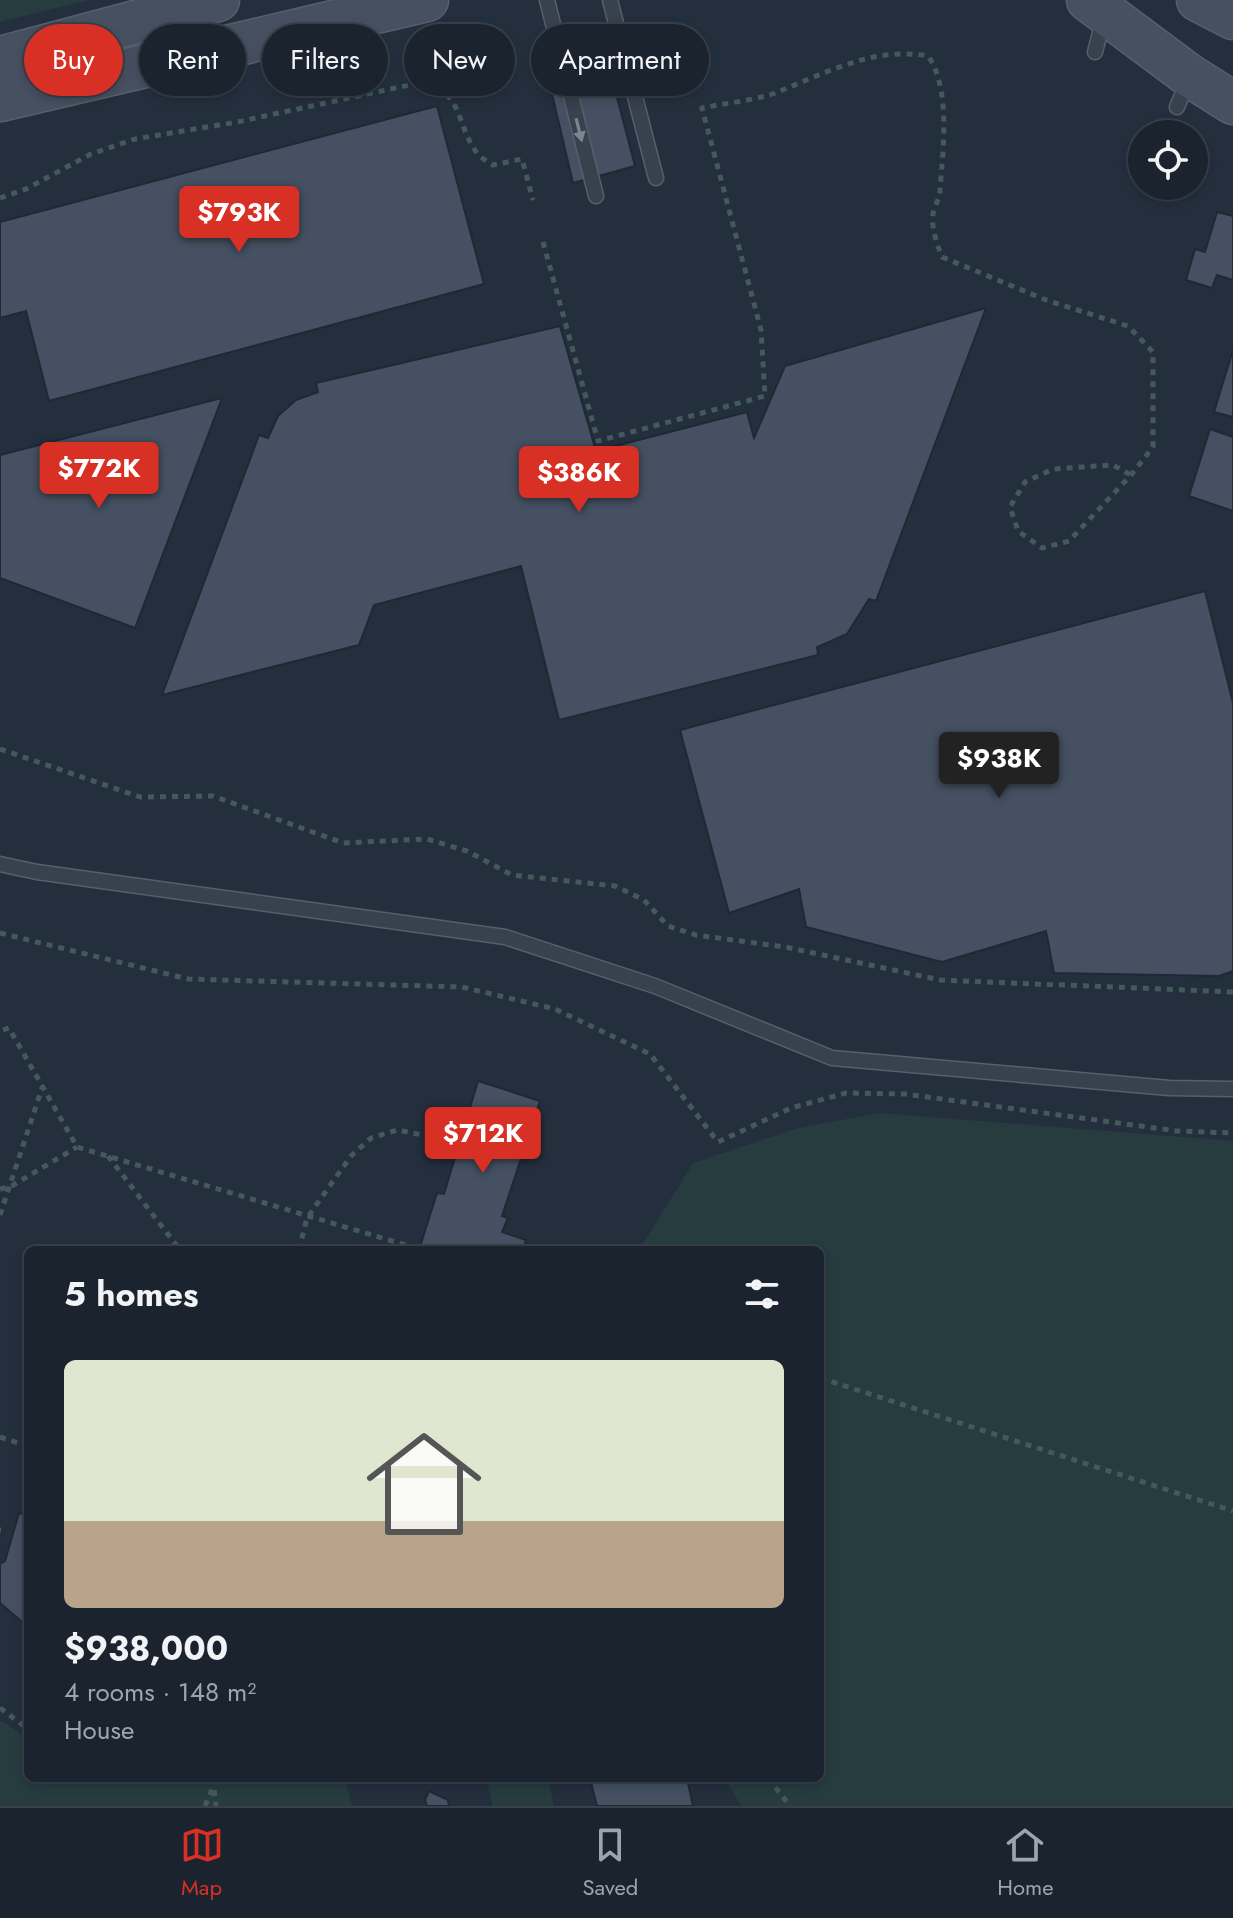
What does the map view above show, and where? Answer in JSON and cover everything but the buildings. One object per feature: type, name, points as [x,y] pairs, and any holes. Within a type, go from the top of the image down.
[{"type":"main road","points":[[0,58],[218,0]]},
{"type":"main road","points":[[0,100],[427,0]]},
{"type":"main road","points":[[1198,0],[1233,18]]},
{"type":"main road","points":[[1096,21],[1184,91],[1233,103]]},
{"type":"lane","points":[[547,0],[596,196]]},
{"type":"lane","points":[[610,0],[656,178]]},
{"type":"lane","points":[[0,864],[37,872],[505,937],[655,986],[832,1058],[1169,1088],[1233,1089]]},
{"type":"path","points":[[543,242],[598,441],[765,396],[761,330],[702,108],[772,94],[835,66],[906,52],[928,56],[938,71],[945,129],[940,161],[941,194],[933,215],[936,241],[942,257],[1046,300],[1128,326],[1153,352],[1153,447],[1131,475],[1069,541],[1042,548],[1018,531],[1010,507],[1025,482],[1053,469],[1113,465],[1131,475]]},
{"type":"path","points":[[0,198],[26,189],[91,154],[135,139],[237,122],[419,83],[436,85],[451,97],[478,154],[493,165],[522,159],[533,200]]},
{"type":"path","points":[[0,749],[140,797],[213,796],[343,843],[427,839],[467,851],[512,875],[615,886],[644,900],[668,926],[696,935],[785,947],[940,980],[1233,992]]},
{"type":"path","points":[[0,933],[188,979],[462,987],[555,1009],[650,1054],[718,1142],[791,1108],[846,1093],[905,1094],[1177,1131],[1233,1133]]},
{"type":"path","points":[[3,1030],[9,1028],[77,1147],[408,1246]]},
{"type":"path","points":[[0,1215],[43,1087]]},
{"type":"path","points":[[300,1246],[307,1218],[351,1156],[371,1138],[397,1130],[459,1142]]},
{"type":"path","points":[[0,1189],[10,1187],[77,1147]]},
{"type":"path","points":[[108,1156],[177,1246]]},
{"type":"path","points":[[824,1379],[1233,1511]]},
{"type":"path","points":[[0,1437],[24,1445]]},
{"type":"path","points":[[0,1708],[24,1726]]},
{"type":"path","points":[[214,1782],[216,1806]]},
{"type":"path","points":[[771,1782],[790,1806]]},
{"type":"path","points":[[205,1806],[214,1786]]},
{"type":"green space","points":[[0,0],[89,0],[0,22]]},
{"type":"green space","points":[[879,1113],[1233,1141],[1233,1806],[741,1806],[727,1782],[824,1782],[824,1246],[641,1246],[693,1163],[798,1128]]},
{"type":"green space","points":[[0,1720],[24,1735],[24,1782],[346,1782],[352,1806],[0,1806]]},
{"type":"green space","points":[[549,1782],[554,1806],[493,1806],[488,1785]]}]
